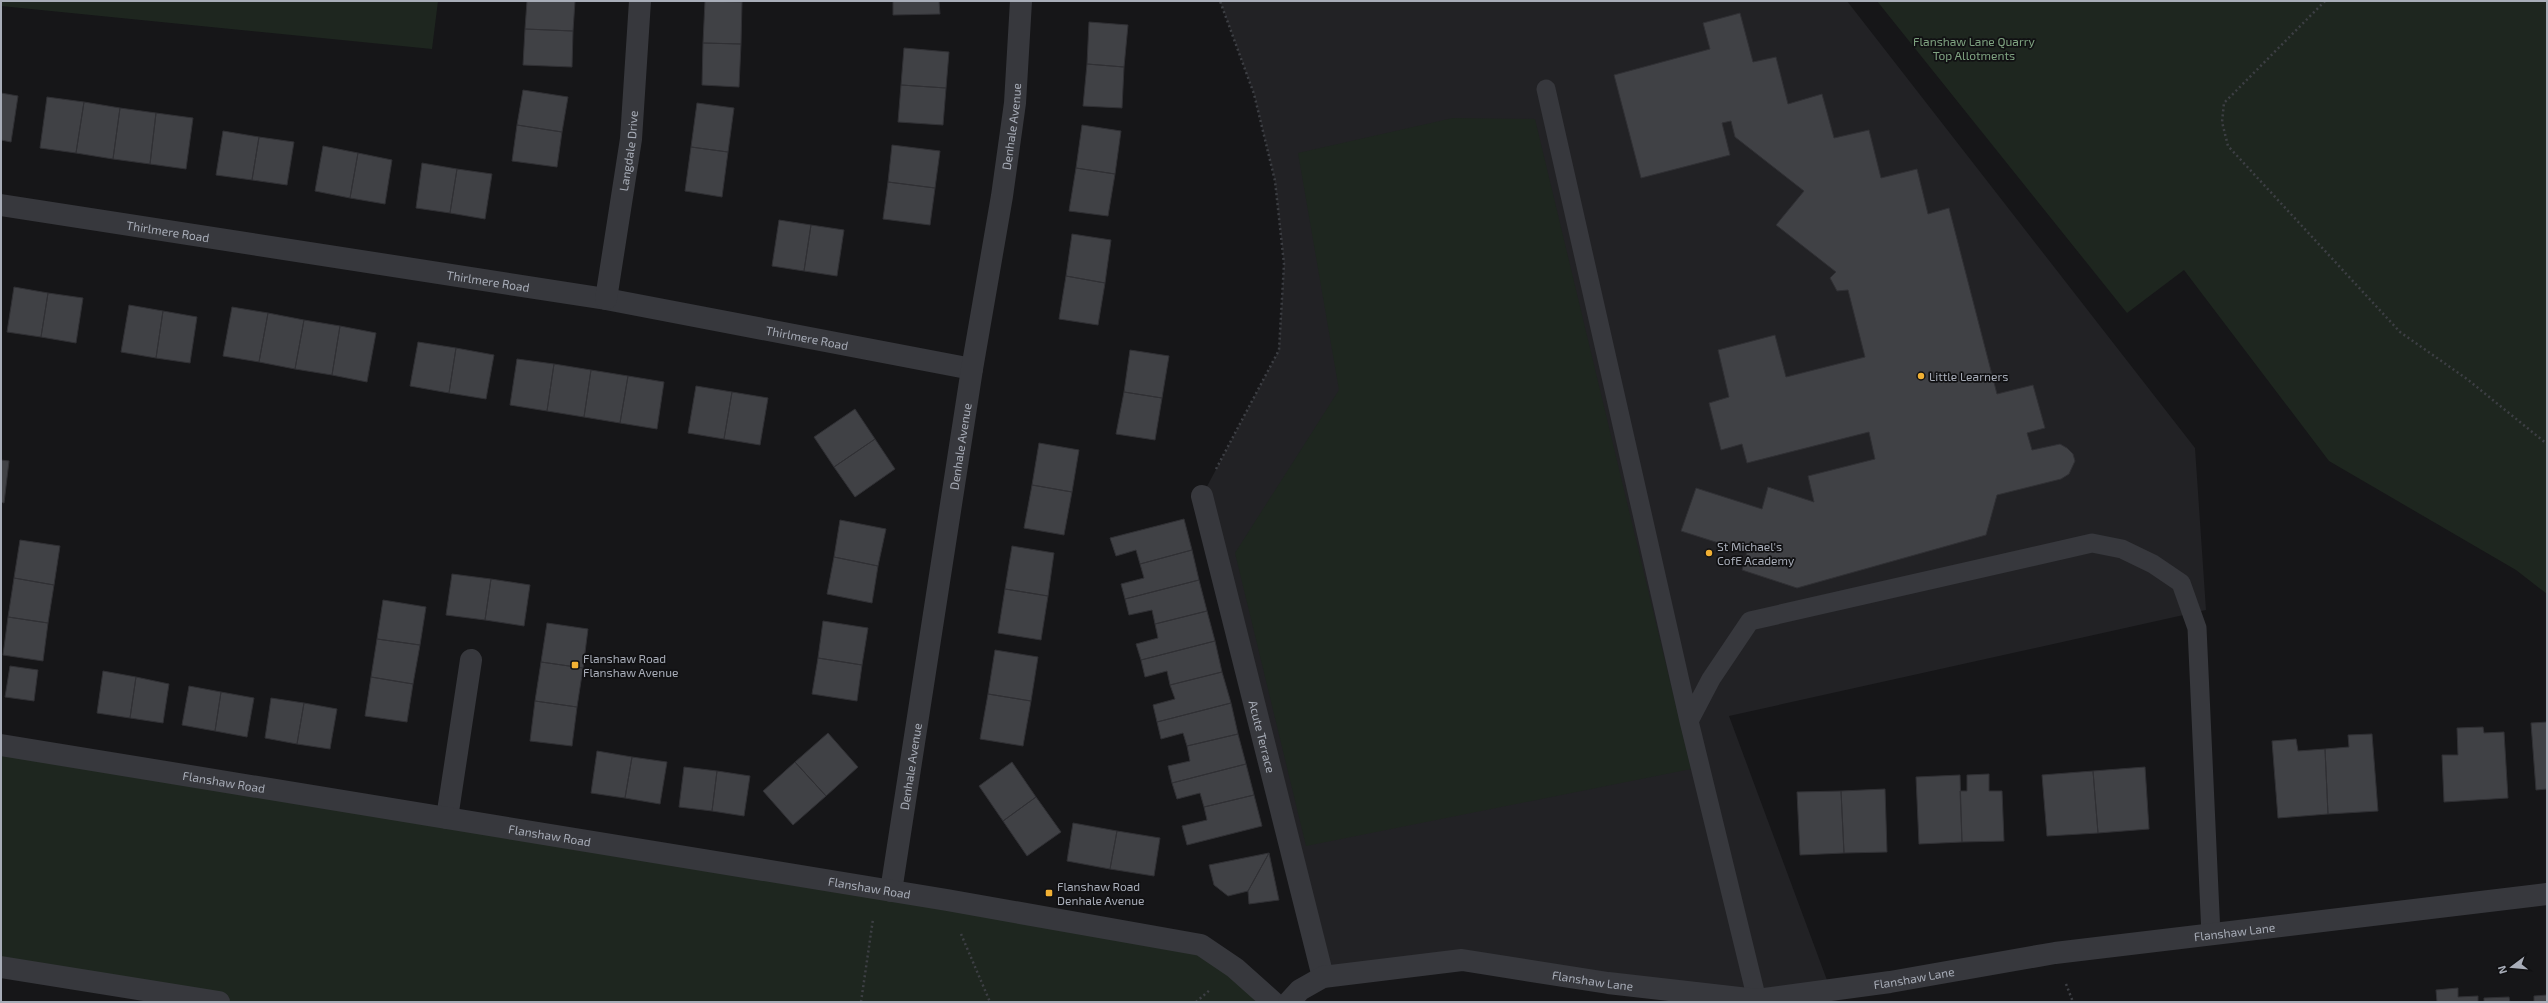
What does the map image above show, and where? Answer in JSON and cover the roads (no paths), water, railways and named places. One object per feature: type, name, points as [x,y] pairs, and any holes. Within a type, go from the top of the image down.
[{"type":"street","name":"Langdale Drive","points":[[606,299],[631,139],[640,1]]},
{"type":"street","name":"Denhale Avenue","points":[[884,890],[1002,196],[1014,111],[1021,1]]},
{"type":"street","name":"Thirlmere Road","points":[[1,206],[606,299],[972,369]]},
{"type":"street","name":"Acute Terrace","points":[[1202,496],[1323,977]]},
{"type":"street","points":[[447,818],[471,660]]},
{"type":"street","name":"Flanshaw Road","points":[[1,745],[947,900],[1201,945],[1235,968],[1273,1002]]},
{"type":"street","name":"Flanshaw Lane","points":[[1289,1002],[1300,990],[1323,977],[1462,960],[1718,999],[1757,1000],[1890,982],[2055,953],[2547,894]]},
{"type":"street","points":[[1,967],[219,1002]]},
{"type":"lane","points":[[1546,89],[1689,721],[1757,1000]]},
{"type":"lane","points":[[1689,721],[1711,679],[1750,621],[2092,543],[2122,549],[2153,564],[2181,583],[2197,628],[2210,935]]},
{"type":"place","name":"Little Learners","points":[[1921,376]]},
{"type":"place","name":"St Michael's CofE Academy","points":[[1709,553]]},
{"type":"place","name":"Flanshaw Road Flanshaw Avenue","points":[[575,665]]},
{"type":"place","name":"Flanshaw Road Denhale Avenue","points":[[1049,893]]},
{"type":"park label","name":"Flanshaw Lane Quarry Top Allotments","points":[[1974,48]]}]
